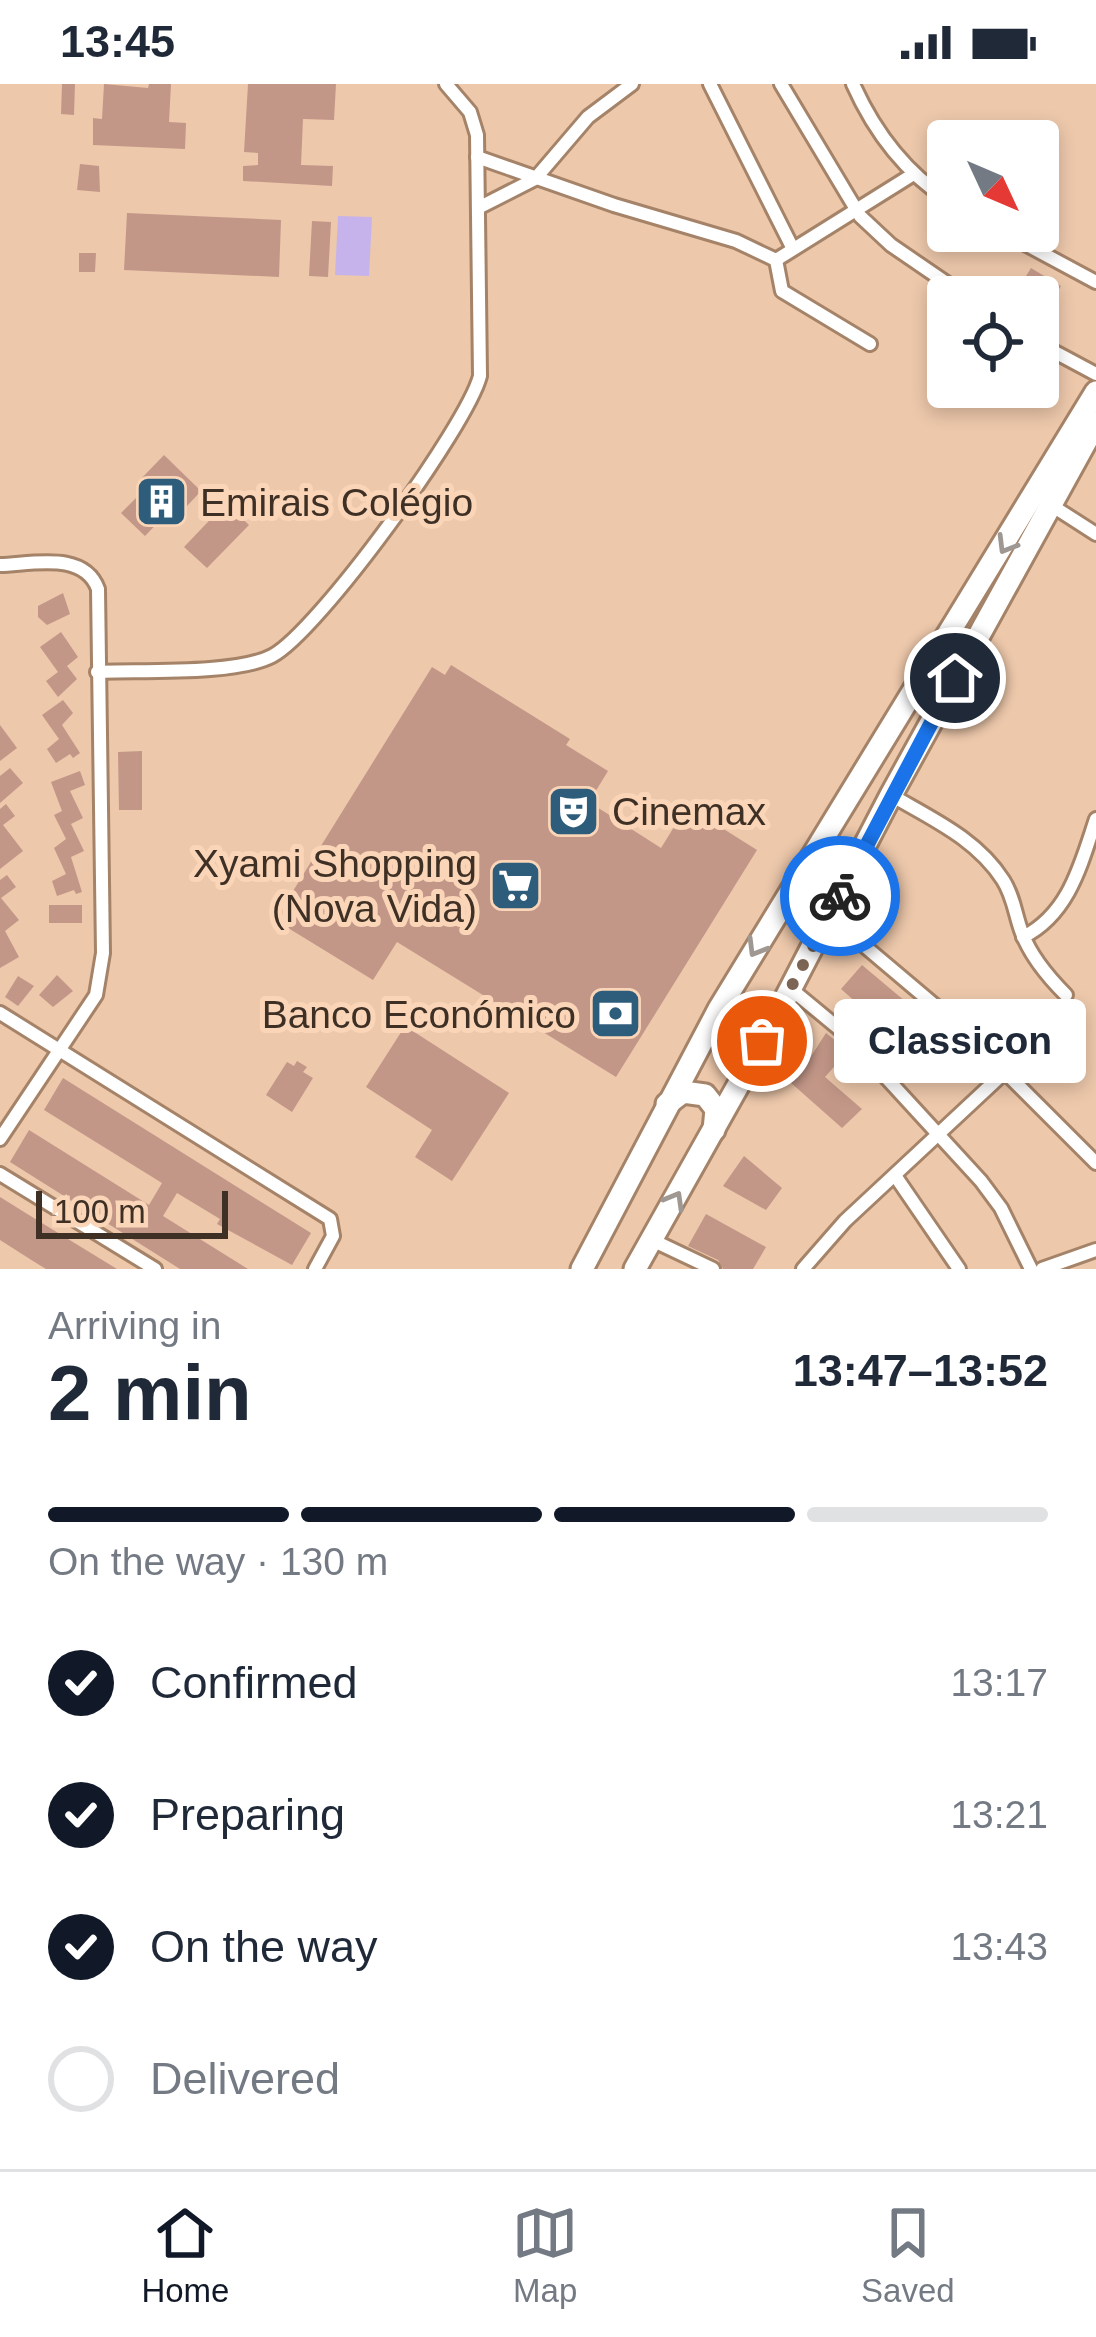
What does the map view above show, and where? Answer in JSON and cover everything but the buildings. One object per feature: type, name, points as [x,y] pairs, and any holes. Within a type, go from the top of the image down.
[{"type":"highway","points":[[582,1269],[719,1009],[1096,392]]},
{"type":"highway","points":[[635,1269],[1096,423]]},
{"type":"highway","points":[[719,1009],[718,1031],[733,1046],[750,1048],[767,1034]]},
{"type":"highway","points":[[666,1106],[682,1092],[700,1093],[716,1109],[714,1131]]},
{"type":"street","points":[[97,672],[221,667],[272,656],[359,565],[458,423],[476,388],[480,363],[477,135],[470,112],[446,84]]},
{"type":"street","points":[[478,208],[535,178],[578,127],[632,84]]},
{"type":"street","points":[[710,84],[792,248]]},
{"type":"street","points":[[781,84],[855,208],[891,244],[937,276]]},
{"type":"street","points":[[853,84],[911,175],[927,186]]},
{"type":"street","points":[[477,157],[736,241],[776,260]]},
{"type":"street","points":[[776,260],[911,175]]},
{"type":"street","points":[[1040,252],[1096,282]]},
{"type":"street","points":[[776,260],[782,291],[870,344]]},
{"type":"street","points":[[1059,354],[1096,374]]},
{"type":"street","points":[[1052,505],[1096,534]]},
{"type":"street","points":[[0,565],[74,564],[88,570],[98,589],[102,971],[95,994],[0,1139]]},
{"type":"street","points":[[891,795],[953,831],[990,863],[1013,900],[1023,937],[1066,994]]},
{"type":"street","points":[[1023,937],[1047,923],[1068,894],[1096,819]]},
{"type":"street","points":[[829,916],[1007,1070],[1096,1163]]},
{"type":"street","points":[[791,989],[848,1036],[940,1136],[1001,1208],[1031,1269]]},
{"type":"street","points":[[0,1012],[330,1219],[333,1236],[315,1269]]},
{"type":"street","points":[[803,1269],[854,1213],[1007,1070]]},
{"type":"street","points":[[0,1174],[155,1269]]},
{"type":"street","points":[[896,1177],[959,1269]]},
{"type":"street","points":[[652,1240],[713,1269]]},
{"type":"street","points":[[1042,1269],[1096,1250]]},
{"type":"shaded area","points":[[338,216],[372,217],[369,276],[335,275]]},
{"type":"way so far","points":[[762,1041],[840,896]]},
{"type":"place","name":"Emirais Colégio","points":[[161,502]]},
{"type":"place","name":"Cinemax","points":[[573,811]]},
{"type":"place","name":"Xyami Shopping (Nova Vida)","points":[[516,885]]},
{"type":"place","name":"Banco Económico","points":[[615,1014]]},
{"type":"place","name":"Classicon","points":[[762,1041]]},
{"type":"route","points":[[840,896],[955,678]]}]
